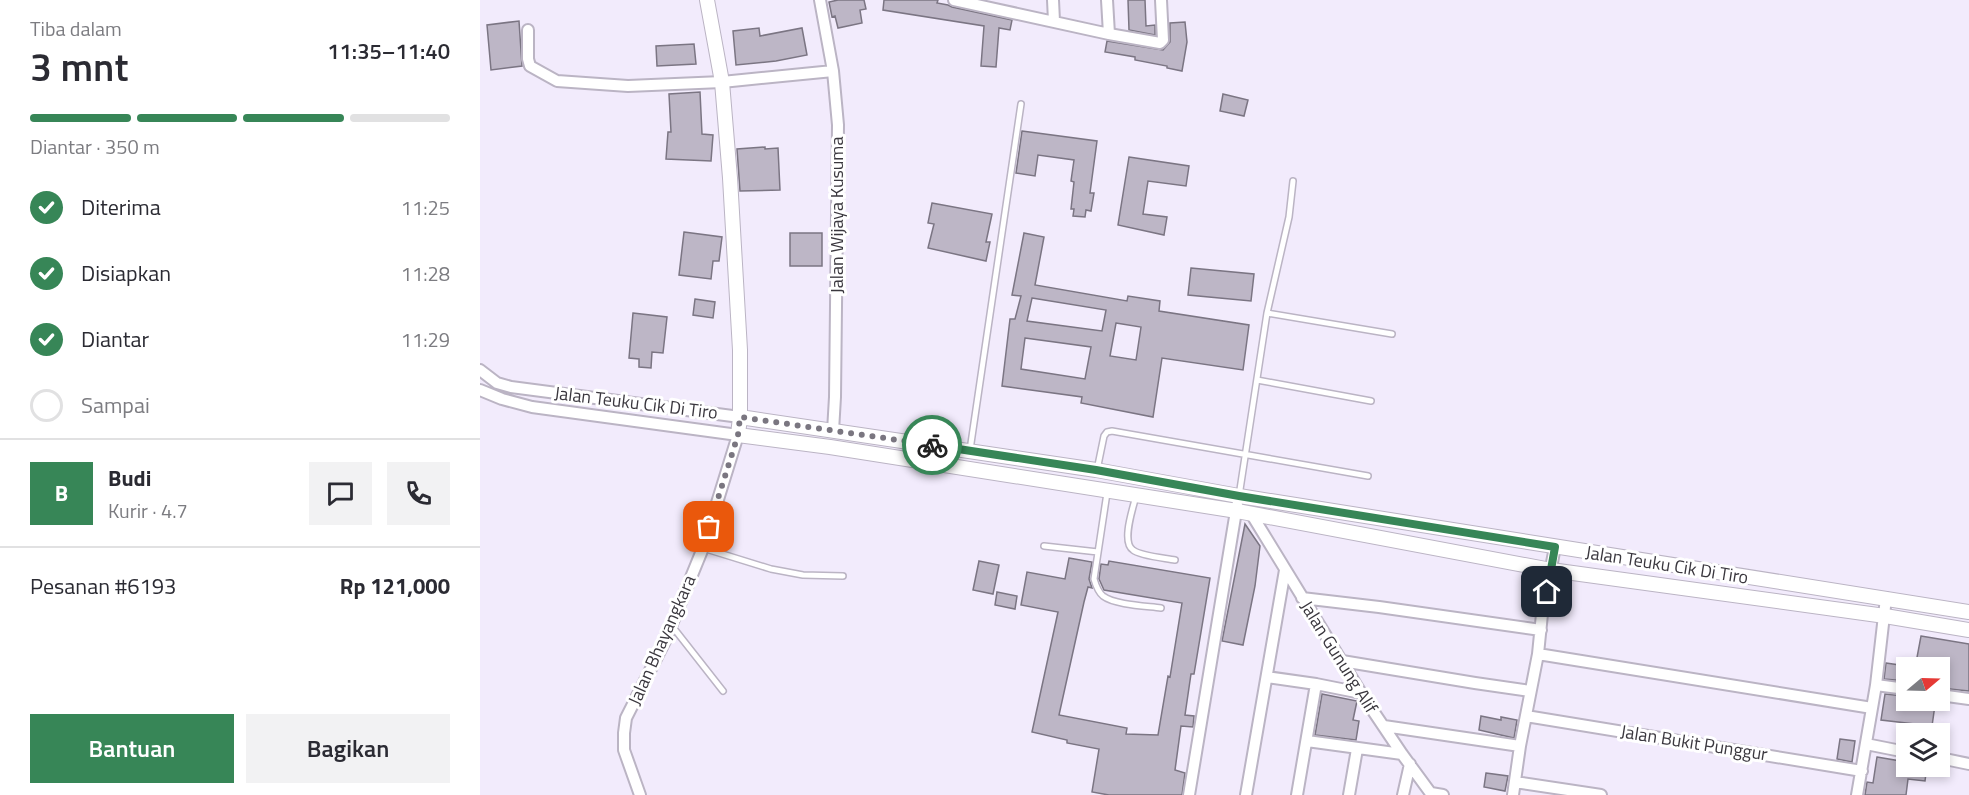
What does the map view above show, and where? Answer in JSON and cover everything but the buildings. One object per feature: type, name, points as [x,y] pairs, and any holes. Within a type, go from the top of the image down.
[{"type":"street","name":"Jalan Bhayangkara","points":[[640,795],[624,750],[626,718],[672,624],[703,548],[738,435],[740,417],[741,350],[722,82],[707,0]]},
{"type":"street","name":"Jalan Wijaya Kusuma","points":[[820,0],[833,71],[838,125],[833,432]]},
{"type":"street","points":[[954,0],[996,5],[1109,34],[1160,43],[1163,42],[1161,0]]},
{"type":"street","points":[[1053,0],[1054,21]]},
{"type":"street","points":[[1107,0],[1109,34]]},
{"type":"street","points":[[528,30],[530,66],[557,81],[628,86],[722,82],[833,71]]},
{"type":"street","name":"Jalan Teuku Cik Di Tiro","points":[[481,373],[497,383],[511,387],[970,450],[1239,496],[1969,612]]},
{"type":"street","name":"Jalan Teuku Cik Di Tiro","points":[[480,390],[532,407],[1107,490],[1237,511],[1551,570],[1885,616],[1969,630]]},
{"type":"street","points":[[896,458],[897,440]]},
{"type":"street","points":[[1189,795],[1239,496]]},
{"type":"street","name":"Jalan Gunung Alif","points":[[1252,514],[1361,693],[1431,794]]},
{"type":"street","points":[[1513,795],[1555,547]]},
{"type":"street","points":[[1246,795],[1285,570]]},
{"type":"street","points":[[1302,598],[1541,630]]},
{"type":"street","points":[[1857,795],[1876,684],[1886,598]]},
{"type":"street","points":[[1538,654],[1872,708]]},
{"type":"street","points":[[1342,661],[1530,691]]},
{"type":"street","points":[[1267,677],[1361,693]]},
{"type":"street","points":[[1297,795],[1316,684]]},
{"type":"street","points":[[1876,684],[1896,687]]},
{"type":"street","points":[[1950,696],[1969,699]]},
{"type":"street","name":"Jalan Bukit Punggur","points":[[1526,716],[1862,771]]},
{"type":"street","points":[[1384,726],[1520,746]]},
{"type":"street","points":[[1307,741],[1402,754]]},
{"type":"street","points":[[1866,744],[1896,750]]},
{"type":"street","points":[[1349,795],[1357,749]]},
{"type":"street","points":[[1950,760],[1969,764]]},
{"type":"street","points":[[1403,795],[1410,765]]},
{"type":"street","points":[[1515,782],[1601,795]]},
{"type":"street","points":[[1431,794],[1443,795]]},
{"type":"lane","points":[[970,450],[1021,104]]},
{"type":"lane","points":[[1239,496],[1267,313],[1289,217],[1293,181]]},
{"type":"lane","points":[[1267,313],[1392,334]]},
{"type":"lane","points":[[1257,380],[1371,401]]},
{"type":"lane","points":[[1096,470],[1104,436],[1113,430],[1368,476]]},
{"type":"lane","points":[[1107,490],[1094,579],[1102,596],[1111,600],[1161,608]]},
{"type":"lane","points":[[1136,495],[1127,538],[1129,545],[1134,551],[1175,560]]},
{"type":"lane","points":[[1044,546],[1098,552]]},
{"type":"lane","points":[[703,548],[771,569],[803,575],[843,576]]},
{"type":"lane","points":[[672,624],[723,691]]},
{"type":"way so far","points":[[709,527],[738,435],[740,417],[932,445]]},
{"type":"route","points":[[932,445],[1096,470],[1239,496],[1555,547],[1547,592]]}]
